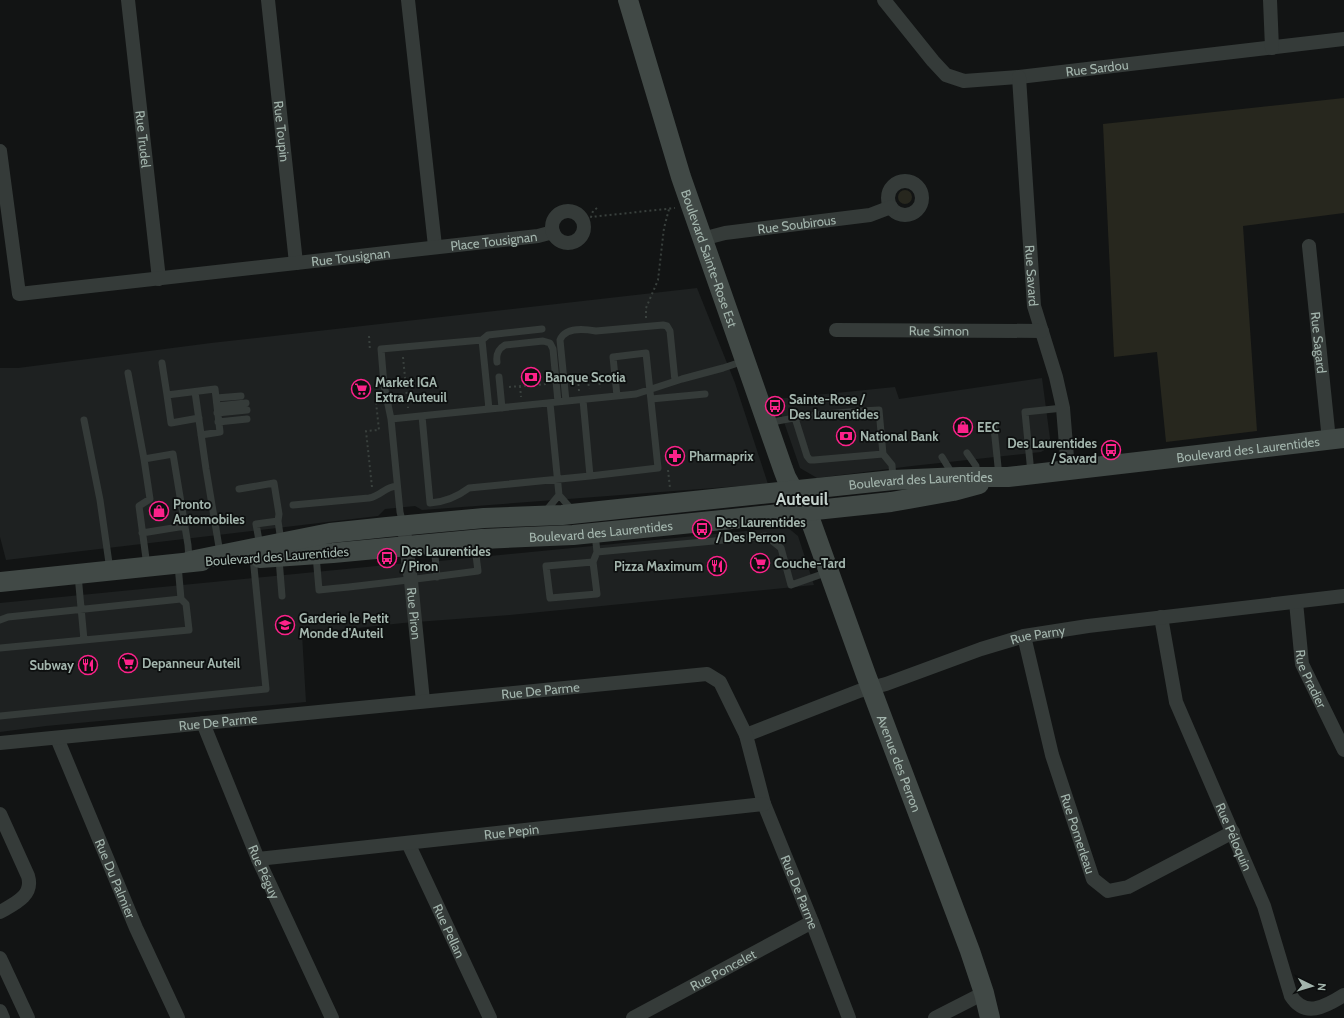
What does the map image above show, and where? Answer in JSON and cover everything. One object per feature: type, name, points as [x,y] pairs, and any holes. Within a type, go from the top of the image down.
[{"type":"main road","name":"Boulevard Sainte-Rose Est","points":[[628,0],[672,148],[702,239],[786,477],[805,511]]},
{"type":"main road","name":"Boulevard des Laurentides","points":[[0,582],[183,562],[315,545],[406,546],[474,539],[596,542],[717,531],[805,511],[896,502],[953,484],[1336,439]]},
{"type":"main road","name":"Boulevard des Laurentides","points":[[315,545],[330,533],[403,526],[477,519],[575,514],[893,480],[953,484]]},
{"type":"main road","name":"Avenue des Perron","points":[[805,511],[811,522],[871,688],[970,951],[984,993],[990,1018]]},
{"type":"main road","name":"Boulevard des Laurentides","points":[[183,562],[220,555],[269,551]]},
{"type":"street","name":"Rue Trudel","points":[[128,0],[159,279]]},
{"type":"street","name":"Rue Toupin","points":[[268,0],[296,263]]},
{"type":"street","points":[[408,0],[435,246]]},
{"type":"street","name":"Rue Sardou","points":[[884,0],[946,75],[964,81],[1019,77],[1344,40]]},
{"type":"street","points":[[1270,0],[1272,48]]},
{"type":"street","name":"Rue Savard","points":[[1019,77],[1034,306],[1064,408],[1068,470]]},
{"type":"street","points":[[0,151],[5,222]]},
{"type":"street","name":"Rue Soubirous","points":[[702,239],[725,233],[870,216],[891,207]]},
{"type":"street","name":"Rue Tousignan","points":[[5,222],[19,294],[435,246]]},
{"type":"street","name":"Place Tousignan","points":[[435,246],[538,236],[553,232]]},
{"type":"street","name":"Rue Sagard","points":[[1310,246],[1336,439]]},
{"type":"street","name":"Rue Simon","points":[[836,330],[1042,331]]},
{"type":"street","name":"Rue Piron","points":[[403,526],[411,581],[423,701]]},
{"type":"street","name":"Rue Parny","points":[[746,735],[859,691],[886,684],[981,648],[1024,636],[1088,626],[1344,596]]},
{"type":"street","name":"Rue Pradier","points":[[1296,602],[1302,664],[1344,750]]},
{"type":"street","name":"Rue Péloquin","points":[[1161,617],[1176,702],[1264,906],[1291,996],[1300,1008],[1307,1011],[1317,1010],[1327,1006],[1344,995]]},
{"type":"street","name":"Rue Pomerleau","points":[[1024,636],[1052,755],[1093,879],[1108,891],[1128,887],[1233,832]]},
{"type":"street","name":"Rue De Parme","points":[[0,743],[707,674],[720,682],[746,735],[764,804],[849,1018]]},
{"type":"street","name":"Rue Péguy","points":[[203,724],[258,858],[332,1018]]},
{"type":"street","name":"Rue Du Palmier","points":[[57,738],[136,928],[178,1018]]},
{"type":"street","name":"Rue Pepin","points":[[258,858],[764,804]]},
{"type":"street","points":[[0,814],[28,876],[29,889],[23,897],[0,912]]},
{"type":"street","name":"Rue Pellan","points":[[408,843],[490,1018]]},
{"type":"street","name":"Rue Poncelet","points":[[633,1018],[812,922]]},
{"type":"street","points":[[0,958],[28,1018]]},
{"type":"street","points":[[935,1018],[984,993]]},
{"type":"street","points":[[0,1011],[3,1018]]},
{"type":"lane","points":[[566,401],[560,340],[565,333],[570,331],[596,331],[665,325],[670,329],[675,381]]},
{"type":"lane","points":[[403,526],[397,486],[391,419],[384,385],[381,349],[482,340],[488,335],[542,329]]},
{"type":"lane","points":[[482,340],[489,409]]},
{"type":"lane","points":[[497,362],[498,352],[505,345],[543,341],[550,343],[553,349],[554,403],[559,494],[575,514]]},
{"type":"lane","points":[[422,416],[430,503],[445,501],[469,488],[658,468],[646,353],[613,356],[617,396]]},
{"type":"lane","points":[[391,419],[636,394],[675,381],[730,367],[745,361]]},
{"type":"lane","points":[[162,363],[171,423],[199,418]]},
{"type":"lane","points":[[128,373],[150,499],[138,506],[148,566]]},
{"type":"lane","points":[[499,377],[502,408]]},
{"type":"lane","points":[[167,395],[215,389],[220,432],[201,435]]},
{"type":"lane","points":[[195,392],[220,555]]},
{"type":"lane","points":[[651,399],[705,394]]},
{"type":"lane","points":[[217,406],[241,396]]},
{"type":"lane","points":[[583,400],[590,476]]},
{"type":"lane","points":[[217,406],[246,407]]},
{"type":"lane","points":[[1031,474],[1025,412],[1064,408]]},
{"type":"lane","points":[[768,424],[825,413],[879,410],[883,454],[892,465],[893,480]]},
{"type":"lane","points":[[218,422],[248,418]]},
{"type":"lane","points":[[795,418],[807,456],[810,460],[883,454]]},
{"type":"lane","points":[[84,420],[100,500],[110,570]]},
{"type":"lane","points":[[994,428],[1002,478]]},
{"type":"lane","points":[[967,453],[976,466],[977,481]]},
{"type":"lane","points":[[0,647],[189,630],[186,604],[181,599],[185,526],[173,454],[144,459]]},
{"type":"lane","points":[[942,457],[953,484]]},
{"type":"lane","points":[[0,716],[266,689],[269,551],[279,514],[274,483],[239,489]]},
{"type":"lane","points":[[293,505],[369,498],[377,496],[389,487],[397,486]]},
{"type":"lane","points":[[542,516],[559,494]]},
{"type":"lane","points":[[278,521],[256,524],[269,551],[282,596]]},
{"type":"lane","points":[[142,533],[185,526]]},
{"type":"lane","points":[[717,531],[766,536],[782,548],[791,585],[829,572]]},
{"type":"lane","points":[[315,545],[319,590],[411,581],[478,571],[474,539]]},
{"type":"lane","points":[[593,562],[546,566],[550,598],[597,594],[593,562],[596,542]]},
{"type":"lane","points":[[434,543],[437,577]]},
{"type":"lane","points":[[78,573],[84,640]]},
{"type":"lane","points":[[0,620],[8,617],[181,599]]},
{"type":"path","points":[[597,208],[593,211],[591,217],[676,208]]},
{"type":"path","points":[[647,326],[646,308],[658,280],[664,228],[668,208]]},
{"type":"path","points":[[369,336],[371,358]]},
{"type":"path","points":[[402,347],[409,417]]},
{"type":"path","points":[[570,380],[608,377]]},
{"type":"path","points":[[599,378],[600,390]]},
{"type":"path","points":[[504,388],[552,383]]},
{"type":"path","points":[[372,487],[366,432],[379,430],[374,388]]},
{"type":"shaded area","points":[[1344,98],[1344,213],[1243,226],[1257,431],[1166,442],[1157,352],[1114,357],[1103,124]]},
{"type":"shaded area","points":[[902,190],[908,190],[912,194],[912,200],[908,204],[902,204],[898,200],[898,194]]},
{"type":"shaded area","points":[[697,288],[735,383],[768,484],[422,510],[415,506],[385,509],[378,516],[6,560],[0,537],[0,368],[18,368],[211,343]]},
{"type":"shaded area","points":[[1042,378],[1051,446],[1041,452],[817,478],[800,468],[776,399],[895,387],[899,399]]},
{"type":"shaded area","points":[[787,527],[798,536],[814,585],[510,615],[403,623],[302,634],[306,702],[46,726],[0,732],[0,603]]},
{"type":"place","name":"Banque Scotia","points":[[531,377]]},
{"type":"place","name":"Market IGA Extra Auteuil","points":[[361,389]]},
{"type":"place","name":"Sainte-Rose / Des Laurentides","points":[[775,406]]},
{"type":"place","name":"EEC","points":[[963,427]]},
{"type":"place","name":"National Bank","points":[[846,436]]},
{"type":"place","name":"Des Laurentides / Savard","points":[[1111,450]]},
{"type":"place","name":"Pharmaprix","points":[[675,456]]},
{"type":"place","name":"Pronto Automobiles","points":[[159,511]]},
{"type":"place","name":"Des Laurentides / Des Perron","points":[[702,529]]},
{"type":"place","name":"Des Laurentides / Piron","points":[[387,558]]},
{"type":"place","name":"Couche-Tard","points":[[760,563]]},
{"type":"place","name":"Pizza Maximum","points":[[717,566]]},
{"type":"place","name":"Garderie le Petit Monde d'Auteil","points":[[285,625]]},
{"type":"place","name":"Depanneur Auteil","points":[[128,663]]},
{"type":"place","name":"Subway","points":[[88,665]]},
{"type":"district","name":"Auteuil","points":[[802,499]]}]
